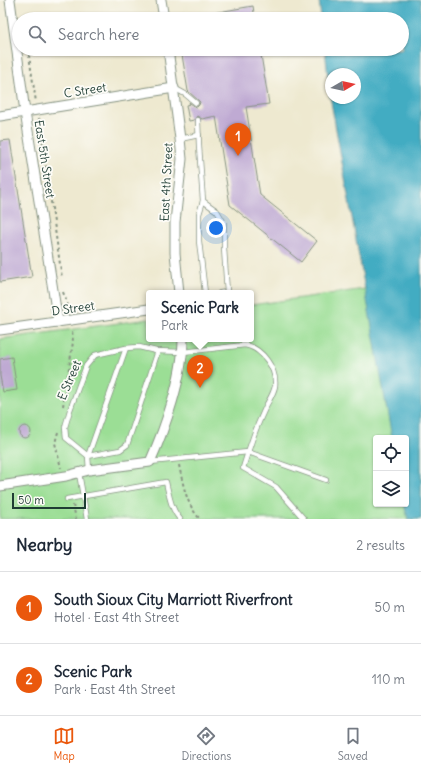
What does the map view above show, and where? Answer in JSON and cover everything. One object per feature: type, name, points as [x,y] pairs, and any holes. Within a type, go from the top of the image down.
[{"type":"street","name":"East 5th Street","points":[[10,0],[12,15]]},
{"type":"street","points":[[161,0],[163,12]]},
{"type":"street","name":"East 5th Street","points":[[18,56],[58,322]]},
{"type":"street","name":"East 4th Street","points":[[169,56],[182,159],[176,222],[175,253],[179,290]]},
{"type":"street","name":"C Street","points":[[0,116],[174,88]]},
{"type":"street","name":"D Street","points":[[0,330],[146,309]]},
{"type":"street","points":[[0,486],[66,476],[89,470],[150,462],[160,439],[174,393],[183,352],[183,342]]},
{"type":"lane","points":[[174,88],[185,94],[196,103]]},
{"type":"lane","points":[[198,120],[203,201],[199,214],[199,241],[205,290]]},
{"type":"lane","points":[[180,139],[199,135]]},
{"type":"lane","points":[[203,201],[217,211],[224,223],[224,248],[228,290]]},
{"type":"lane","name":"E Street","points":[[88,456],[66,438],[65,427],[86,366],[95,355],[126,348],[138,347],[158,351],[183,352],[245,345],[252,347],[266,358],[274,375],[275,387],[254,434],[243,468],[276,487],[304,519]]},
{"type":"lane","points":[[89,470],[88,456],[126,348]]},
{"type":"lane","points":[[88,456],[120,450],[127,445],[158,351]]},
{"type":"lane","points":[[150,462],[248,452],[326,480]]},
{"type":"lane","points":[[79,473],[87,519]]},
{"type":"lane","points":[[67,499],[82,495],[166,482],[169,498],[176,515],[180,519]]},
{"type":"path","points":[[178,459],[186,496],[190,506],[200,519]]},
{"type":"green space","points":[[365,289],[421,445],[421,519],[0,519],[0,339],[146,319],[146,342],[254,342],[254,305]]},
{"type":"water","points":[[319,0],[421,0],[421,519],[408,519],[405,507],[409,507],[409,435],[391,435],[331,104],[361,104],[361,68],[327,68],[326,56],[409,56],[409,12],[320,12]]},
{"type":"building","points":[[253,6],[254,12],[218,12]]},
{"type":"building","points":[[182,56],[261,56],[269,104],[246,107],[260,195],[317,241],[301,262],[230,205],[216,116],[202,119],[197,116],[194,120],[189,121],[186,105],[190,104],[189,102],[197,107],[200,102],[188,91]]},
{"type":"building","points":[[10,140],[32,277],[0,282],[0,141]]},
{"type":"building","points":[[12,357],[17,390],[3,392],[0,376],[0,359]]},
{"type":"building","points":[[23,426],[27,426],[31,432],[27,438],[23,438],[19,434],[19,430]]},
{"type":"place","name":"South Sioux City Marriott Riverfront","points":[[238,156]]},
{"type":"place","name":"Scenic Park","points":[[200,388]]}]
